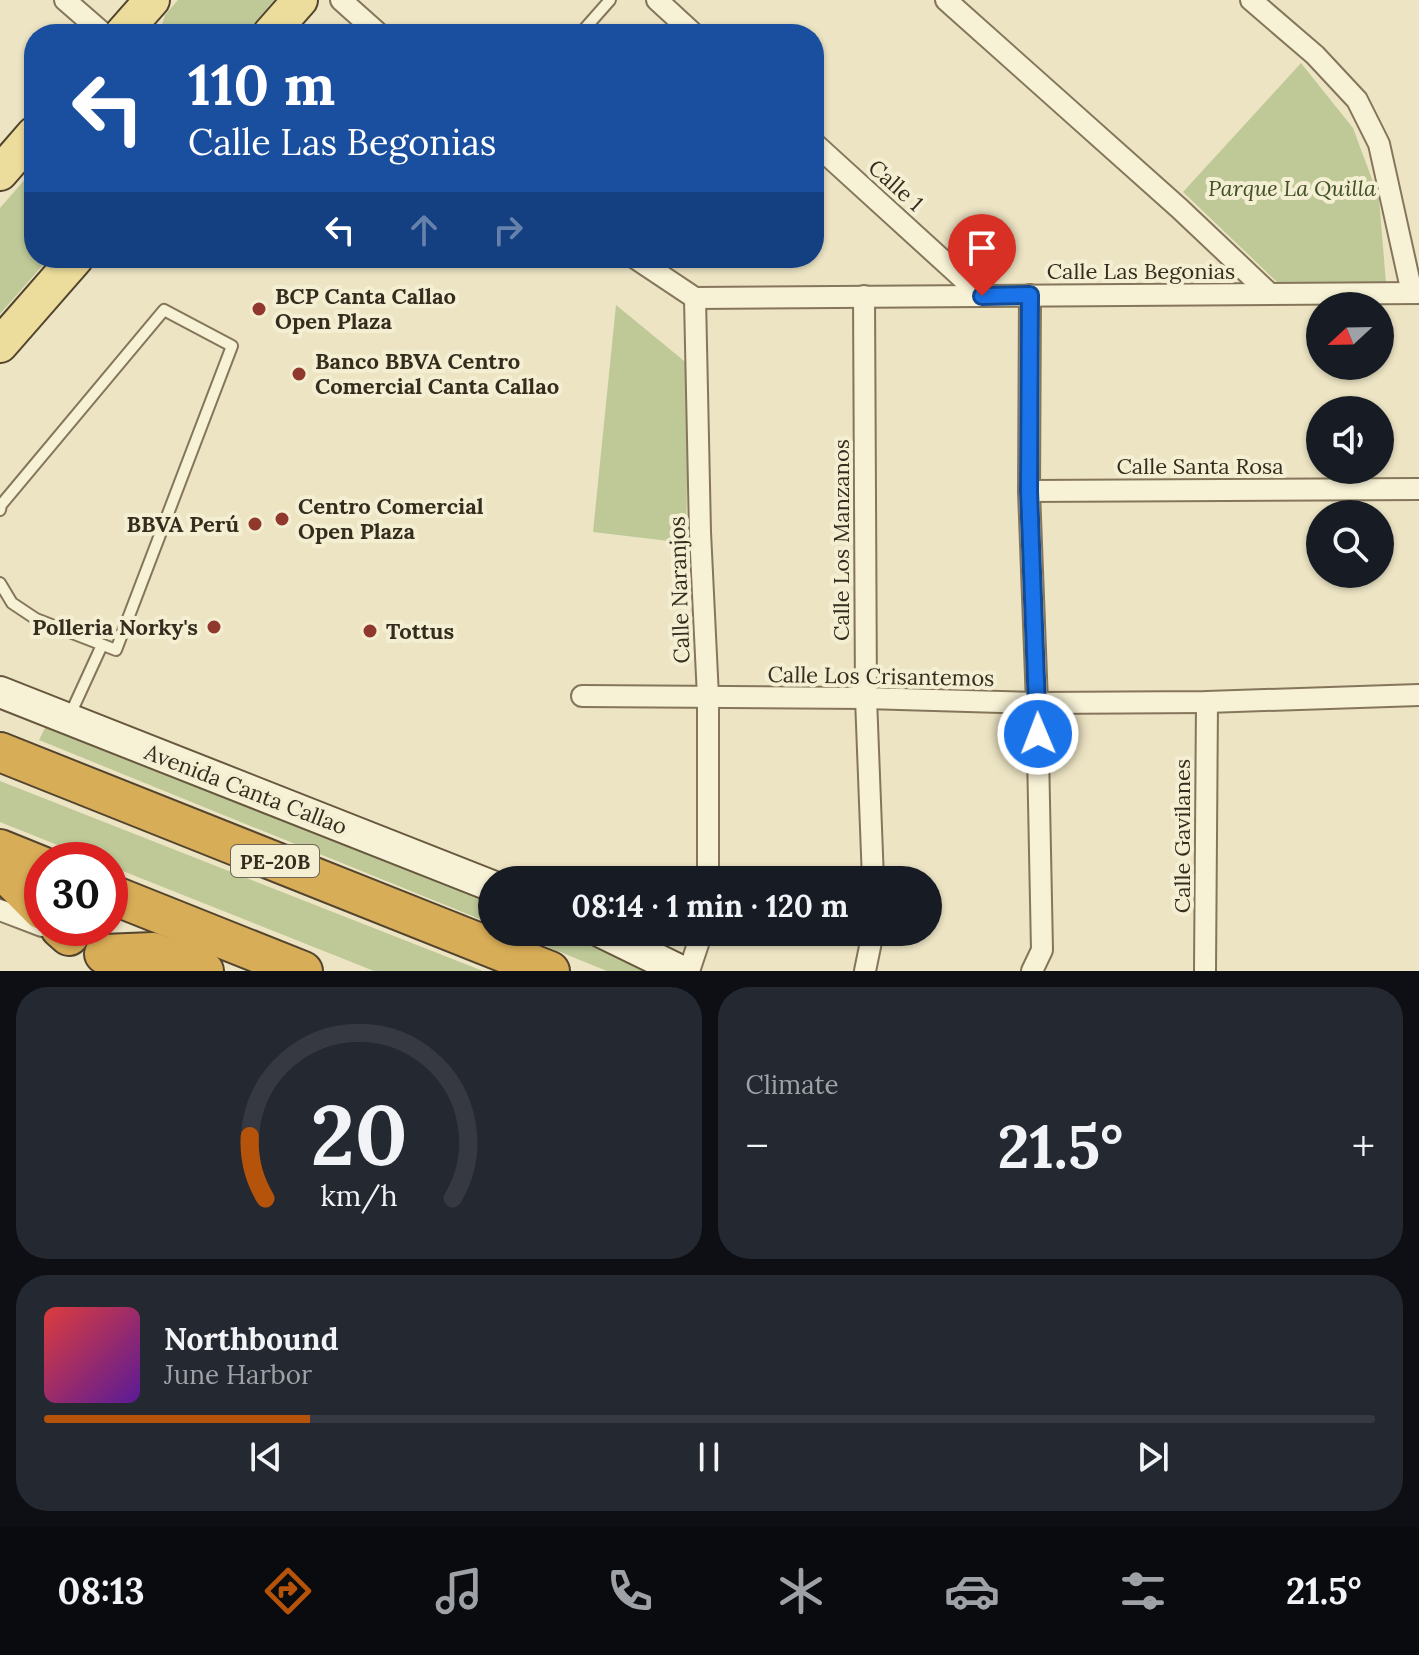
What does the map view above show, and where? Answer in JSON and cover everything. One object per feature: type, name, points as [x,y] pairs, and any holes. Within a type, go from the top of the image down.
[{"type":"highway","name":"PE-20B","points":[[0,752],[550,971]]},
{"type":"highway","points":[[0,849],[24,859]]},
{"type":"highway","points":[[0,868],[24,892]]},
{"type":"highway","points":[[128,901],[303,971]]},
{"type":"highway","points":[[104,954],[153,952],[204,971]]},
{"type":"main road","points":[[131,24],[152,0]]},
{"type":"main road","points":[[279,24],[300,0]]},
{"type":"main road","points":[[0,173],[24,145]]},
{"type":"main road","points":[[0,345],[67,268]]},
{"type":"main road","name":"Avenida Canta Callao","points":[[0,692],[478,880]]},
{"type":"main road","points":[[630,946],[681,971]]},
{"type":"street","points":[[65,0],[93,24]]},
{"type":"street","points":[[341,0],[368,24]]},
{"type":"street","points":[[657,0],[683,24]]},
{"type":"street","points":[[946,0],[1179,208],[1270,294]]},
{"type":"street","points":[[1251,0],[1315,55],[1357,100],[1379,144],[1416,293]]},
{"type":"street","name":"Calle 1","points":[[824,152],[982,296]]},
{"type":"street","points":[[650,268],[695,298]]},
{"type":"street","name":"Calle Las Begonias","points":[[695,298],[1416,293]]},
{"type":"street","points":[[1030,295],[1029,491],[1042,950],[1032,971]]},
{"type":"street","name":"Calle Los Manzanos","points":[[864,296],[866,698],[872,866]]},
{"type":"street","name":"Calle Naranjos","points":[[695,298],[700,532],[708,697],[708,866]]},
{"type":"street","name":"Calle Santa Rosa","points":[[1029,491],[1419,489]]},
{"type":"street","points":[[1419,695],[1419,711]]},
{"type":"street","name":"Calle Los Crisantemos","points":[[582,696],[1037,703],[1207,702],[1419,695]]},
{"type":"street","name":"Calle Gavilanes","points":[[1205,971],[1207,702]]},
{"type":"street","points":[[0,910],[24,919]]},
{"type":"street","points":[[88,946],[146,971]]},
{"type":"street","points":[[689,971],[697,946]]},
{"type":"street","points":[[865,971],[870,946]]},
{"type":"lane","points":[[589,24],[610,0]]},
{"type":"lane","points":[[0,510],[36,461],[164,310],[232,346],[116,650],[36,619],[12,603],[0,583]]},
{"type":"lane","points":[[68,719],[102,645]]},
{"type":"green space","points":[[178,0],[274,0],[254,24],[162,24],[165,15]]},
{"type":"green space","name":"Parque La Quilla","points":[[1301,63],[1353,128],[1379,198],[1386,283],[1277,282],[1183,192]]},
{"type":"green space","points":[[24,180],[24,268],[40,268],[0,314],[0,208]]},
{"type":"green space","points":[[616,305],[689,365],[686,543],[593,532]]},
{"type":"green space","points":[[46,726],[478,897],[478,918],[39,740]]},
{"type":"green space","points":[[0,781],[483,971],[374,971],[128,873],[128,842],[50,842],[0,822]]},
{"type":"green space","points":[[545,946],[600,946],[649,971],[607,971]]},
{"type":"place","name":"BCP Canta Callao Open Plaza","points":[[259,309]]},
{"type":"place","name":"Banco BBVA Centro Comercial Canta Callao","points":[[299,374]]},
{"type":"place","name":"Centro Comercial Open Plaza","points":[[282,519]]},
{"type":"place","name":"BBVA Perú","points":[[255,524]]},
{"type":"place","name":"Polleria Norky's","points":[[214,627]]},
{"type":"place","name":"Tottus","points":[[370,631]]},
{"type":"route","points":[[982,296],[1030,295],[1029,491],[1038,734]]}]
